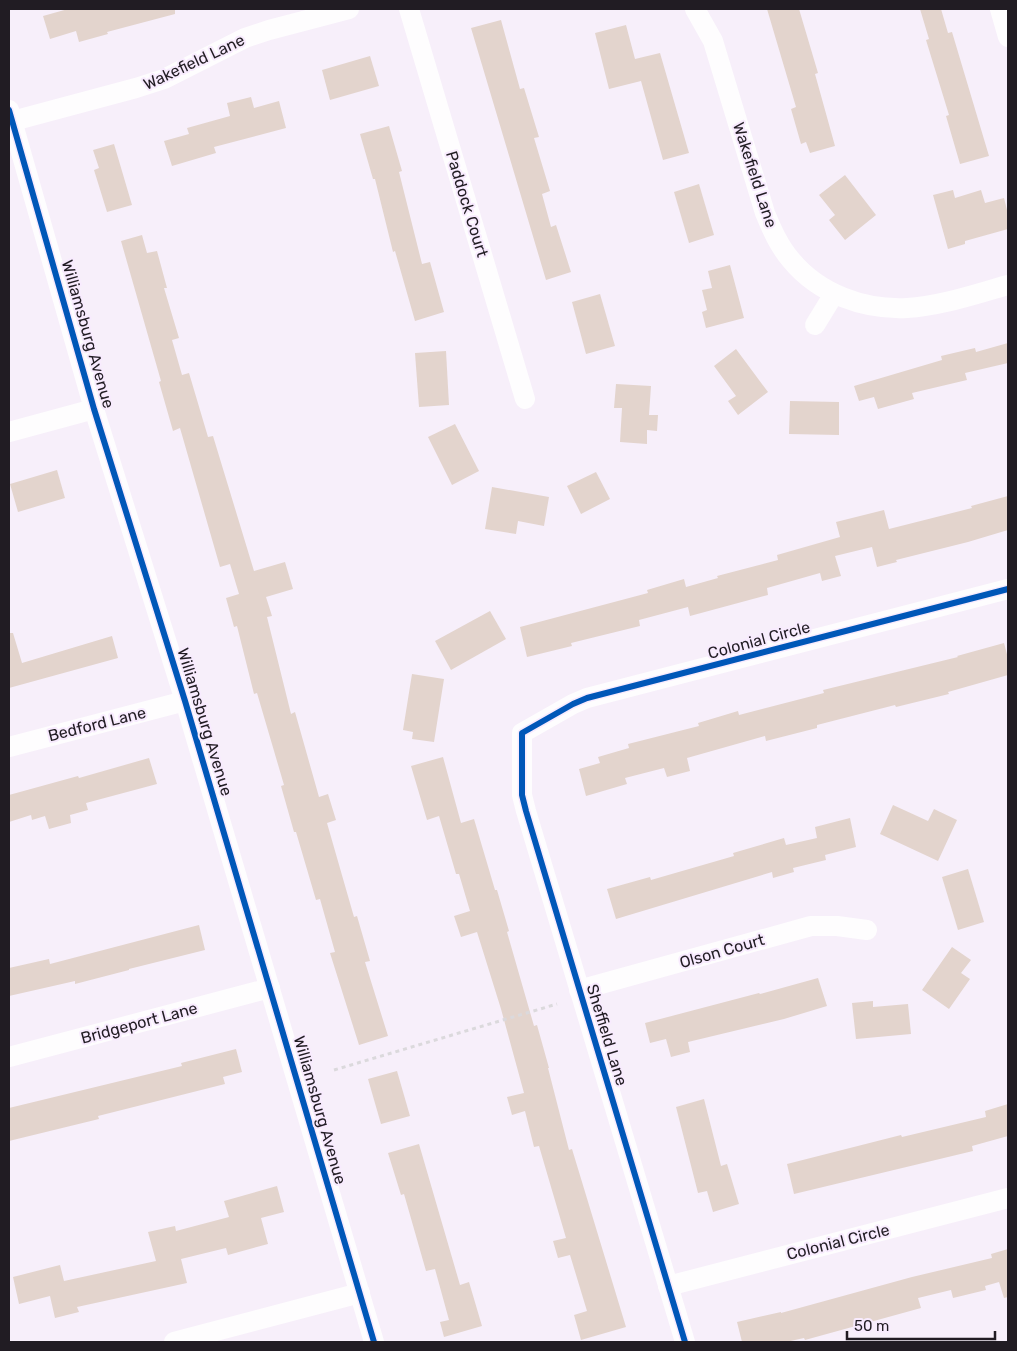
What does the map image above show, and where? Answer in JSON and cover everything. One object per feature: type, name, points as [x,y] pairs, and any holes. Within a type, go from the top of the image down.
[{"type":"street","name":"Wakefield Lane","points":[[10,117],[136,88],[164,79],[245,38],[349,9]]},
{"type":"street","name":"Paddock Court","points":[[409,9],[525,399]]},
{"type":"street","name":"Wakefield Lane","points":[[695,9],[713,41],[765,213],[776,239],[791,260],[811,280],[834,294],[875,307],[908,308],[940,303],[1008,285]]},
{"type":"street","points":[[1000,9],[1008,37]]},
{"type":"street","name":"Williamsburg Avenue","points":[[10,117],[94,409],[185,702],[374,1342]]},
{"type":"street","points":[[815,325],[834,294]]},
{"type":"street","points":[[9,432],[94,409]]},
{"type":"street","name":"Colonial Circle","points":[[522,733],[587,698],[1008,589]]},
{"type":"street","name":"Bedford Lane","points":[[9,747],[185,702]]},
{"type":"street","name":"Sheffield Lane","points":[[522,733],[522,795],[685,1342]]},
{"type":"street","name":"Olson Court","points":[[579,990],[811,926],[836,926],[868,930]]},
{"type":"street","name":"Bridgeport Lane","points":[[9,1057],[270,988]]},
{"type":"street","name":"Colonial Circle","points":[[668,1286],[1008,1198]]},
{"type":"street","points":[[174,1342],[360,1293]]},
{"type":"path","points":[[334,1070],[557,1004]]},
{"type":"building","points":[[68,9],[175,9],[175,14],[107,32],[108,34],[79,42],[76,31],[50,39],[43,16]]},
{"type":"building","points":[[767,9],[799,9],[818,73],[815,74],[835,146],[810,153],[806,142],[801,144],[791,109],[796,107]]},
{"type":"building","points":[[920,9],[941,9],[948,33],[952,32],[989,156],[960,164],[946,116],[949,115],[926,40],[929,39]]},
{"type":"building","points":[[501,20],[520,89],[524,88],[539,137],[534,138],[550,191],[542,194],[551,227],[556,225],[571,272],[546,280],[471,28]]},
{"type":"building","points":[[626,25],[635,59],[660,53],[689,153],[663,160],[641,81],[609,89],[595,33]]},
{"type":"building","points":[[370,56],[379,86],[330,100],[322,70]]},
{"type":"building","points":[[251,97],[254,108],[279,101],[286,128],[214,147],[216,153],[172,166],[164,141],[189,134],[187,128],[230,116],[227,103]]},
{"type":"building","points":[[389,126],[402,171],[399,172],[422,264],[430,262],[444,312],[415,321],[395,251],[393,252],[375,179],[373,179],[360,134]]},
{"type":"building","points":[[114,144],[132,205],[107,212],[94,170],[99,168],[93,150]]},
{"type":"building","points":[[845,175],[876,215],[845,240],[829,220],[835,215],[819,195]]},
{"type":"building","points":[[699,184],[714,235],[689,243],[674,192]]},
{"type":"building","points":[[953,190],[955,198],[981,190],[985,203],[1004,198],[1008,214],[1008,229],[965,241],[965,244],[948,249],[933,195]]},
{"type":"building","points":[[142,235],[147,253],[157,251],[167,288],[164,288],[179,338],[172,340],[182,375],[189,373],[208,437],[213,436],[254,571],[285,562],[293,589],[266,597],[272,616],[267,617],[291,714],[295,712],[319,797],[328,794],[336,820],[327,823],[354,917],[357,916],[370,961],[365,962],[388,1036],[359,1045],[330,953],[335,952],[320,899],[316,900],[296,832],[294,832],[281,786],[284,785],[257,693],[254,694],[237,626],[234,627],[226,598],[239,594],[230,564],[220,567],[180,428],[173,431],[159,382],[161,381],[121,241]]},
{"type":"building","points":[[730,265],[744,318],[706,328],[702,312],[707,310],[702,290],[712,288],[708,271]]},
{"type":"building","points":[[600,294],[615,346],[586,354],[572,302]]},
{"type":"building","points":[[1008,343],[1008,363],[965,373],[967,380],[912,393],[914,399],[878,409],[874,397],[859,401],[854,386],[942,360],[941,356],[975,348],[976,352]]},
{"type":"building","points":[[736,349],[768,392],[738,415],[728,401],[736,396],[714,366]]},
{"type":"building","points":[[446,351],[449,405],[419,407],[415,353]]},
{"type":"building","points":[[616,384],[651,386],[649,415],[658,415],[657,431],[647,430],[647,444],[620,442],[622,408],[614,408]]},
{"type":"building","points":[[790,401],[839,402],[839,435],[789,434]]},
{"type":"building","points":[[455,424],[479,471],[452,485],[428,437]]},
{"type":"building","points":[[57,470],[65,498],[18,512],[10,484]]},
{"type":"building","points":[[596,472],[610,499],[581,514],[567,486]]},
{"type":"building","points":[[492,487],[549,497],[544,526],[518,521],[516,534],[485,529]]},
{"type":"building","points":[[1008,496],[1008,530],[896,560],[897,562],[877,567],[872,547],[835,556],[841,576],[822,581],[820,573],[767,588],[768,595],[690,616],[688,607],[639,620],[640,626],[571,643],[572,646],[527,657],[520,627],[648,593],[647,590],[684,579],[686,587],[718,578],[717,576],[778,560],[777,555],[840,537],[836,522],[884,510],[889,529],[972,508],[971,506]]},
{"type":"building","points":[[490,611],[506,639],[451,670],[435,641]]},
{"type":"building","points":[[9,633],[13,633],[22,663],[112,636],[118,658],[9,688]]},
{"type":"building","points":[[1004,643],[1008,658],[1008,675],[948,692],[949,694],[896,707],[895,705],[817,725],[817,728],[766,741],[765,736],[687,758],[690,771],[667,777],[664,768],[625,778],[627,784],[586,796],[579,769],[600,763],[598,757],[629,748],[628,744],[699,726],[698,723],[738,711],[739,715],[824,693],[823,690],[958,657]]},
{"type":"building","points":[[412,674],[444,679],[434,742],[412,739],[413,732],[403,730]]},
{"type":"building","points":[[443,757],[461,823],[474,819],[495,890],[497,890],[534,1026],[537,1025],[549,1068],[569,1150],[572,1149],[626,1327],[581,1340],[574,1315],[587,1311],[570,1255],[558,1258],[553,1241],[566,1238],[539,1146],[534,1147],[525,1111],[512,1115],[507,1097],[524,1093],[501,1009],[477,932],[461,937],[454,916],[470,911],[459,874],[456,874],[439,816],[427,820],[411,766]]},
{"type":"building","points":[[149,758],[157,784],[86,803],[88,810],[70,815],[71,823],[49,829],[45,816],[32,820],[31,815],[9,822],[9,795]]},
{"type":"building","points":[[893,805],[928,821],[934,809],[957,820],[938,861],[880,834]]},
{"type":"building","points":[[850,818],[856,847],[825,855],[826,860],[793,868],[794,872],[773,878],[772,872],[616,919],[607,889],[650,877],[651,880],[734,856],[733,853],[784,838],[786,845],[817,838],[815,827]]},
{"type":"building","points":[[968,869],[984,922],[958,930],[942,877]]},
{"type":"building","points":[[199,925],[205,950],[75,984],[75,981],[9,996],[9,968],[49,959],[50,964]]},
{"type":"building","points":[[952,947],[971,960],[961,973],[970,979],[949,1009],[922,990]]},
{"type":"building","points":[[818,978],[827,1006],[784,1019],[688,1042],[690,1052],[671,1057],[666,1039],[650,1043],[645,1023]]},
{"type":"building","points":[[873,1001],[873,1007],[908,1004],[911,1034],[856,1039],[852,1003]]},
{"type":"building","points":[[236,1049],[242,1072],[223,1077],[225,1084],[98,1116],[99,1119],[9,1141],[9,1108],[182,1066],[181,1063]]},
{"type":"building","points":[[397,1071],[410,1116],[381,1124],[368,1079]]},
{"type":"building","points":[[704,1099],[721,1166],[727,1164],[739,1204],[713,1212],[707,1191],[698,1193],[676,1107]]},
{"type":"building","points":[[1008,1104],[1008,1136],[972,1146],[973,1151],[794,1194],[787,1164],[901,1135],[902,1137],[986,1117],[985,1111]]},
{"type":"building","points":[[419,1144],[460,1285],[469,1282],[482,1326],[444,1337],[440,1322],[449,1320],[435,1269],[426,1271],[404,1194],[401,1195],[388,1153]]},
{"type":"building","points":[[277,1186],[284,1212],[261,1218],[268,1244],[228,1255],[226,1248],[181,1259],[187,1283],[77,1307],[79,1312],[55,1318],[50,1296],[19,1304],[13,1277],[60,1265],[64,1281],[156,1261],[148,1232],[175,1226],[176,1231],[229,1217],[224,1201]]},
{"type":"building","points":[[1008,1249],[1008,1297],[1004,1298],[999,1282],[985,1286],[986,1290],[953,1298],[951,1290],[918,1298],[921,1308],[805,1340],[804,1338],[786,1342],[742,1342],[737,1322],[781,1313],[912,1277],[992,1258],[991,1254]]},
{"type":"cycle path","points":[[9,110],[94,409],[185,701],[374,1342]]},
{"type":"cycle path","points":[[685,1342],[526,811],[522,795],[522,733],[587,698],[1008,589]]}]
